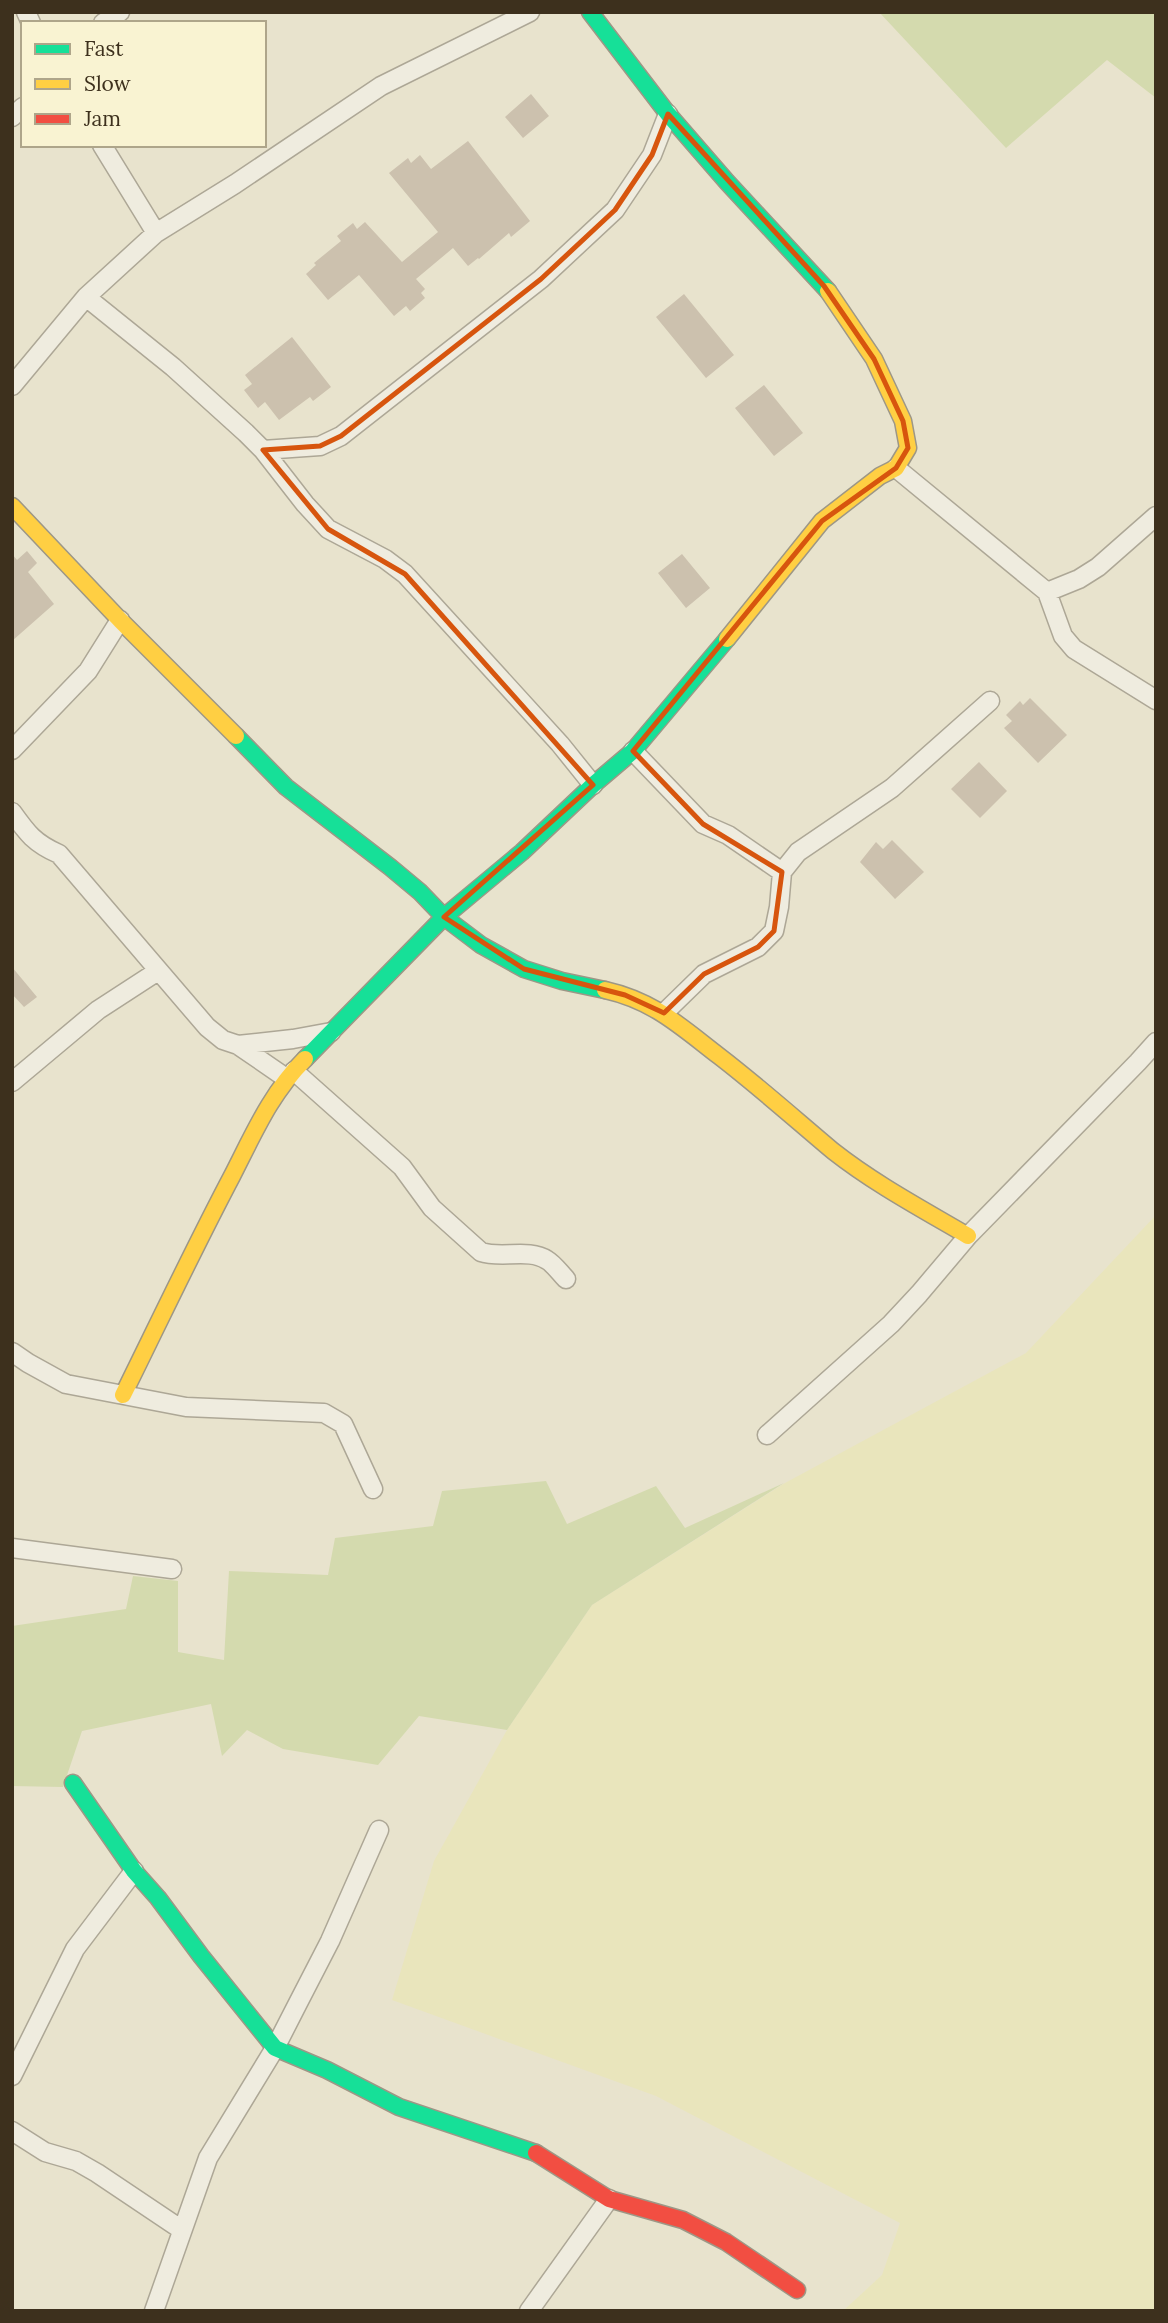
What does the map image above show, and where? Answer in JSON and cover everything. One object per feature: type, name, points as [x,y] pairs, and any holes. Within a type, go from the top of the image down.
[{"type":"street","points":[[12,386],[86,297],[156,233],[235,184],[381,86],[530,12]]},
{"type":"street","points":[[123,1395],[221,1197],[275,1094],[290,1075],[444,917],[522,852],[633,751],[822,521],[880,476],[896,468],[908,448],[903,421],[874,359],[824,286],[668,114],[590,12]]},
{"type":"street","points":[[263,450],[320,446],[341,436],[541,279],[615,210],[652,155],[668,114]]},
{"type":"street","points":[[103,147],[156,233]]},
{"type":"street","points":[[86,297],[173,366],[263,450],[328,529],[385,559],[405,574],[560,744],[593,785]]},
{"type":"street","points":[[896,468],[1047,592],[1063,636],[1074,649],[1156,700]]},
{"type":"street","points":[[12,506],[286,786],[390,867],[444,917],[481,945],[524,969],[562,981],[625,995],[664,1013],[770,1096],[835,1152],[892,1192],[968,1237]]},
{"type":"street","points":[[1047,592],[1079,579],[1098,567],[1156,516]]},
{"type":"street","points":[[12,750],[88,671],[121,620]]},
{"type":"street","points":[[664,1013],[704,974],[758,947],[774,931],[782,872],[798,852],[892,788],[990,701]]},
{"type":"street","points":[[633,751],[703,824],[728,835],[782,872]]},
{"type":"street","points":[[12,812],[30,838],[59,853],[207,1027],[223,1040],[238,1045],[290,1075],[410,1174],[432,1208],[481,1252],[491,1255],[538,1255],[548,1260],[566,1279]]},
{"type":"street","points":[[12,1082],[98,1010],[158,971]]},
{"type":"street","points":[[238,1045],[332,1032]]},
{"type":"street","points":[[766,1436],[891,1324],[968,1237],[1156,1042]]},
{"type":"street","points":[[12,1352],[66,1384],[186,1407],[324,1413],[343,1424],[373,1489]]},
{"type":"street","points":[[12,1548],[172,1569]]},
{"type":"street","points":[[73,1783],[134,1871],[179,1924],[201,1956],[275,2048],[327,2070],[399,2107],[531,2150],[609,2199],[682,2220],[726,2242],[797,2290]]},
{"type":"street","points":[[154,2311],[208,2158],[275,2048],[330,1941],[379,1830]]},
{"type":"street","points":[[12,2076],[75,1949],[134,1871]]},
{"type":"street","points":[[12,2131],[45,2152],[76,2161],[97,2173],[181,2230]]},
{"type":"street","points":[[529,2311],[609,2199]]},
{"type":"highlighted area","points":[[668,114],[824,286],[874,359],[903,421],[908,448],[896,468],[822,521],[633,751],[703,824],[782,872],[774,931],[758,947],[704,974],[664,1013],[625,995],[524,969],[444,917],[593,785],[405,574],[328,529],[263,450],[320,446],[341,436],[541,279],[615,210],[652,155]]},
{"type":"shaded area","points":[[1156,1215],[1156,2311],[843,2311],[882,2275],[900,2223],[656,2096],[392,2000],[434,1861],[507,1730],[592,1605],[785,1483],[1026,1353]]},
{"type":"green space","points":[[879,12],[1156,12],[1156,98],[1107,60],[1006,148]]},
{"type":"green space","points":[[546,1481],[567,1524],[656,1486],[685,1528],[784,1483],[592,1605],[507,1730],[419,1716],[378,1765],[283,1749],[247,1730],[222,1756],[211,1704],[82,1731],[63,1787],[12,1786],[12,1626],[126,1609],[133,1576],[178,1581],[178,1652],[224,1660],[229,1571],[328,1575],[335,1538],[433,1526],[442,1491]]},
{"type":"building","points":[[531,94],[549,116],[523,138],[505,117]]},
{"type":"building","points":[[468,141],[530,221],[511,237],[509,233],[468,266],[453,248],[416,279],[425,289],[421,293],[425,298],[410,311],[406,306],[394,316],[359,275],[328,300],[306,274],[316,265],[314,263],[341,241],[337,236],[353,223],[357,229],[365,222],[402,262],[438,232],[389,173],[408,158],[411,163],[420,155],[431,169]]},
{"type":"building","points":[[684,294],[734,355],[706,378],[656,317]]},
{"type":"building","points":[[292,337],[331,387],[313,401],[310,397],[279,420],[265,402],[258,408],[244,390],[252,384],[245,375]]},
{"type":"building","points":[[764,385],[803,433],[774,456],[735,408]]},
{"type":"building","points":[[27,551],[37,563],[28,572],[54,604],[12,641],[12,554],[17,560]]},
{"type":"building","points":[[682,554],[710,588],[686,608],[658,573]]},
{"type":"building","points":[[1030,698],[1067,735],[1038,763],[1004,728],[1012,721],[1006,715],[1020,701],[1023,705]]},
{"type":"building","points":[[979,762],[1007,791],[980,818],[951,789]]},
{"type":"building","points":[[892,840],[924,872],[895,899],[860,862],[876,842],[883,849]]},
{"type":"building","points":[[12,967],[37,997],[24,1007],[12,994]]},
{"type":"traffic: fast","points":[[590,12],[668,114],[828,291]]},
{"type":"traffic: fast","points":[[305,1059],[444,917],[522,852],[633,751],[727,639]]},
{"type":"traffic: fast","points":[[236,736],[286,787],[390,867],[444,917],[481,945],[524,969],[605,990]]},
{"type":"traffic: fast","points":[[73,1783],[134,1871],[275,2048],[327,2070],[399,2107],[536,2153]]},
{"type":"traffic: slow","points":[[727,639],[822,521],[880,476],[896,468],[908,448],[903,421],[874,359],[828,291]]},
{"type":"traffic: slow","points":[[12,506],[120,620],[236,736]]},
{"type":"traffic: slow","points":[[605,990],[638,1001],[666,1016],[734,1067],[849,1163],[968,1236]]},
{"type":"traffic: slow","points":[[123,1395],[256,1129],[282,1086],[305,1059]]},
{"type":"traffic: jam","points":[[536,2153],[609,2199],[683,2220],[726,2242],[797,2290]]}]
